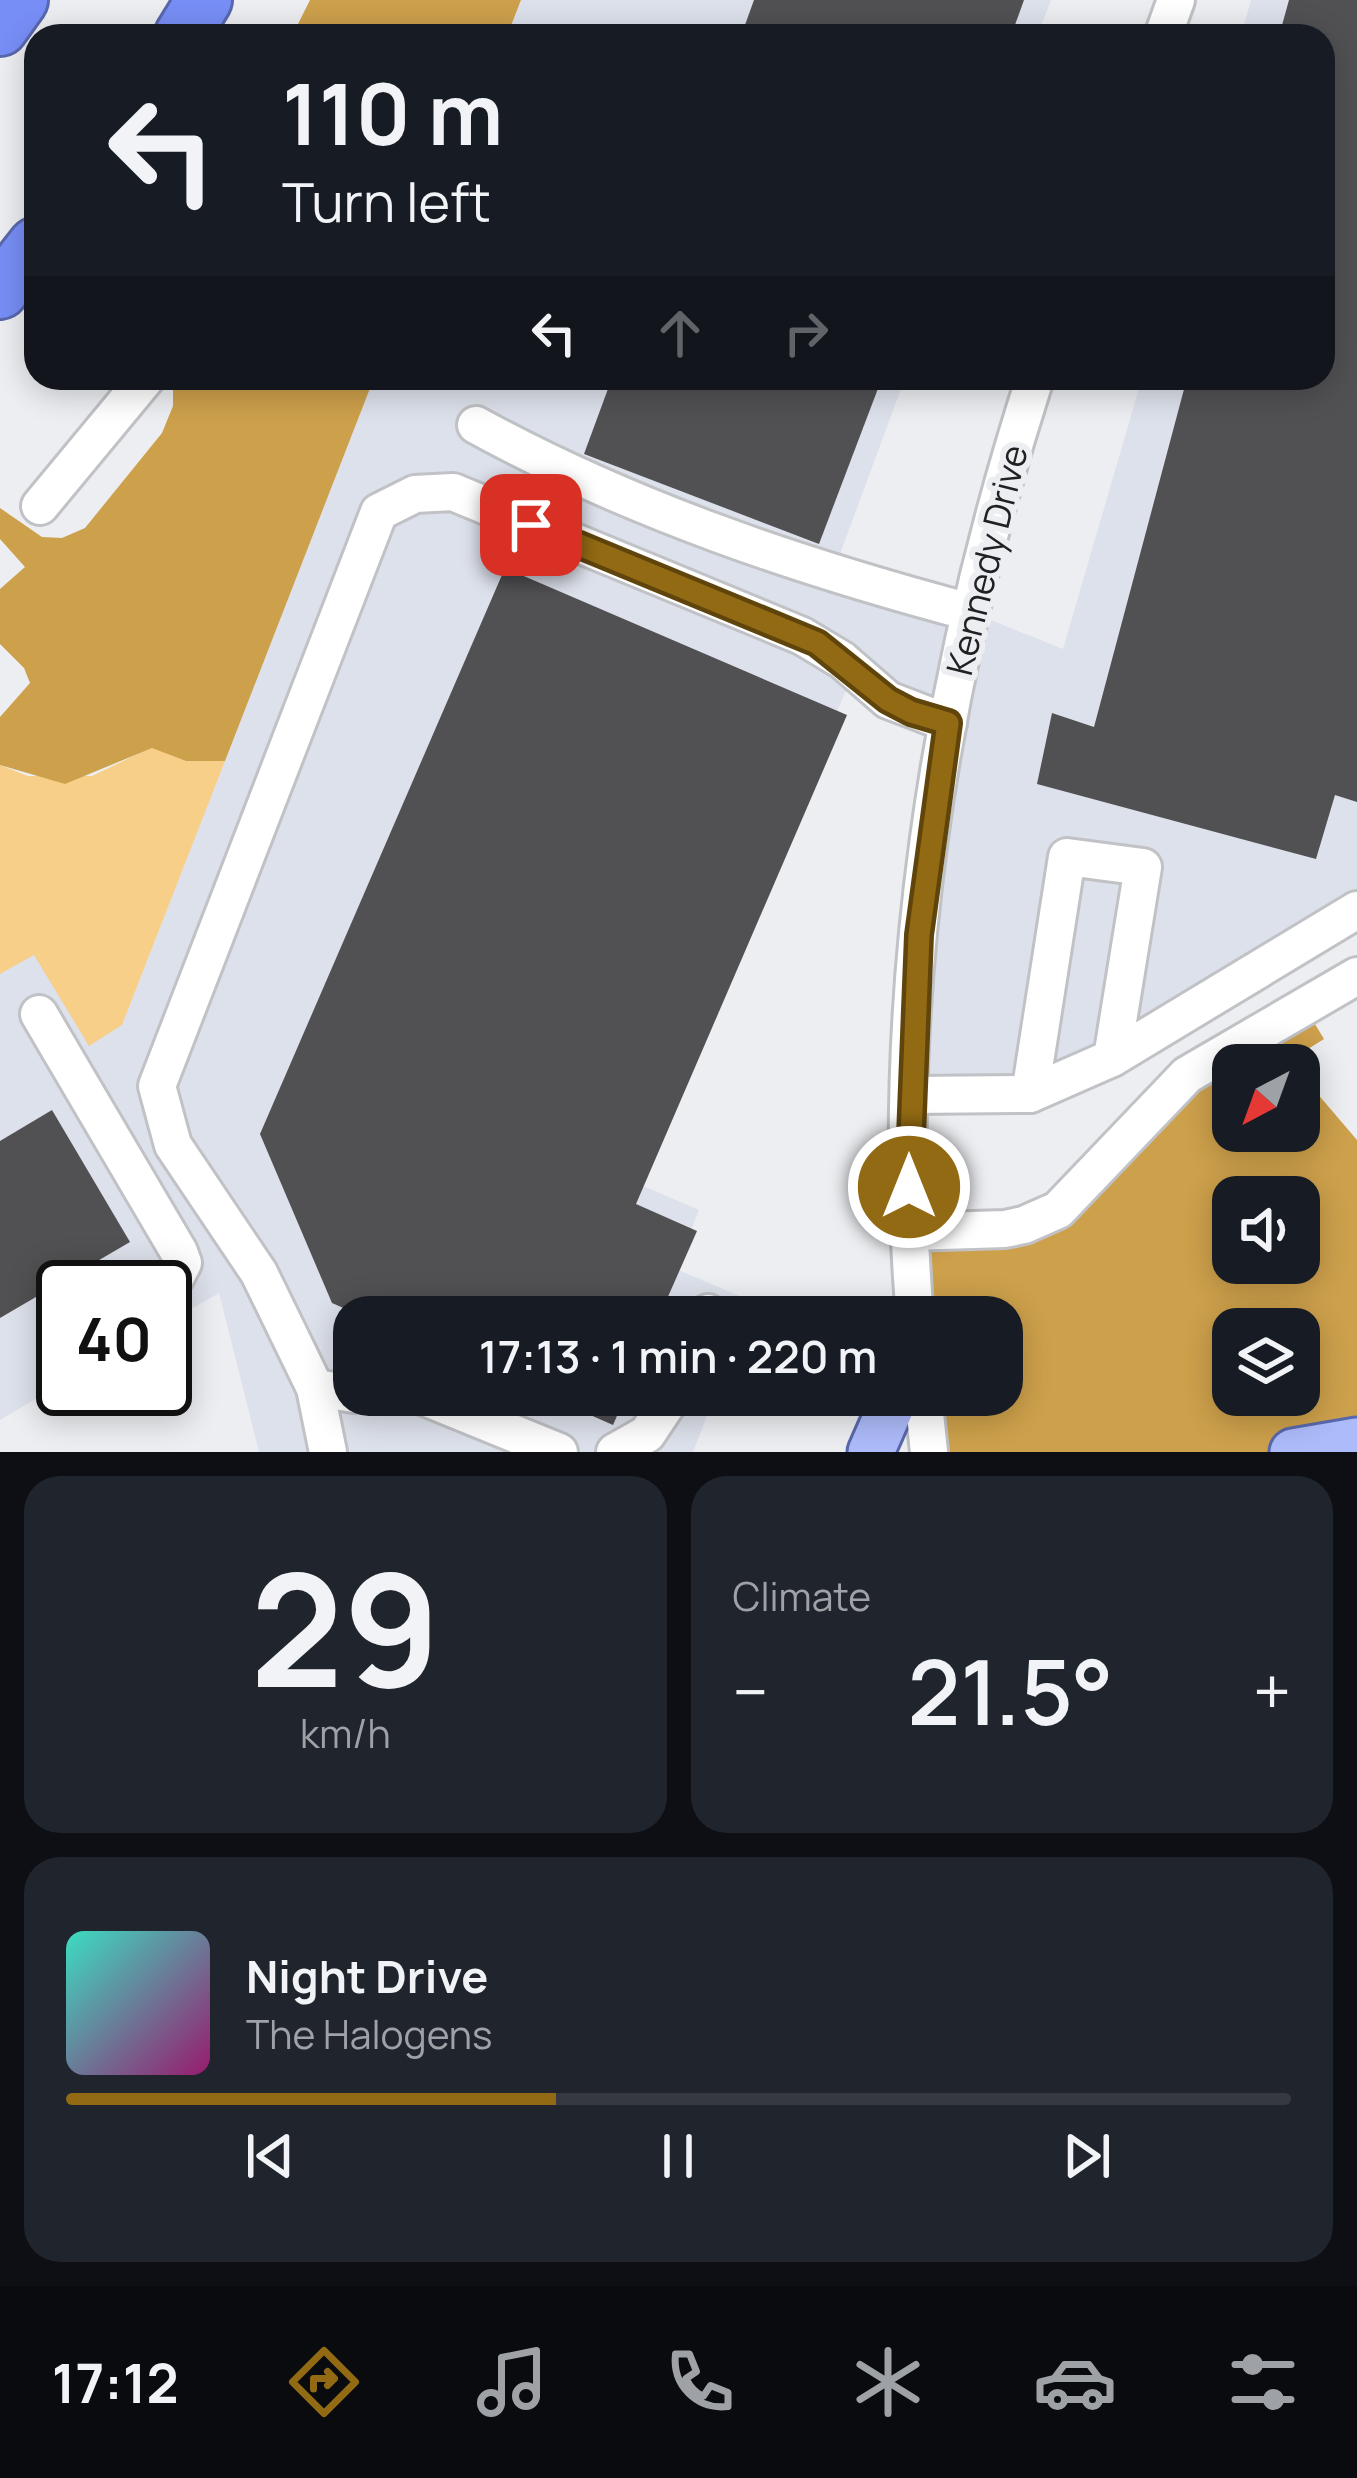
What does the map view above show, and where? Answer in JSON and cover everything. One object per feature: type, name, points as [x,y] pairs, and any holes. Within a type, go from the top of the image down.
[{"type":"highway","points":[[0,28],[20,0]]},
{"type":"main road","points":[[871,1452],[887,1416]]},
{"type":"main road","points":[[1293,1452],[1357,1441]]},
{"type":"street","points":[[40,506],[136,390]]},
{"type":"street","name":"Kennedy Drive","points":[[914,1296],[910,1095],[919,935],[948,723],[970,612],[1031,390]]},
{"type":"street","points":[[476,425],[600,486],[754,546],[970,612]]},
{"type":"street","points":[[328,1452],[315,1388],[259,1273],[173,1144],[157,1086],[379,512],[415,494],[453,492],[817,643],[888,700],[948,723]]},
{"type":"street","points":[[1030,1094],[1066,857],[1143,867],[1112,1058]]},
{"type":"street","points":[[910,1095],[1030,1094],[1112,1058],[1357,910]]},
{"type":"street","points":[[909,1232],[1024,1226],[1058,1210],[1187,1075],[1357,976]]},
{"type":"street","points":[[39,1014],[182,1260]]},
{"type":"street","points":[[315,1388],[333,1391]]},
{"type":"street","points":[[471,1416],[559,1452]]},
{"type":"street","points":[[615,1452],[647,1434],[659,1416]]},
{"type":"street","points":[[925,1416],[929,1452]]},
{"type":"shaded area","points":[[310,0],[521,0],[512,24],[298,24]]},
{"type":"shaded area","points":[[521,0],[1051,0],[1042,24],[512,24]]},
{"type":"shaded area","points":[[1251,0],[1357,0],[1357,927],[1070,1094],[910,1095],[948,724],[854,671],[641,1185],[699,1210],[676,1269],[739,1296],[333,1296],[333,1416],[707,1416],[693,1452],[259,1452],[219,1293],[192,1308],[192,1260],[36,1260],[36,1399],[0,1420],[0,974],[34,954],[122,1025],[369,390],[901,390],[833,573],[970,612],[1063,649],[1139,390],[1335,390],[1335,24],[1244,24]]},
{"type":"shaded area","points":[[173,390],[369,390],[225,761],[186,761],[152,748],[65,784],[0,765],[0,717],[30,683],[24,668],[0,644],[0,589],[25,567],[0,539],[0,508],[42,537],[62,538],[85,528],[162,433],[173,406]]},
{"type":"shaded area","points":[[152,747],[186,761],[225,761],[122,1025],[89,1046],[34,955],[0,974],[0,765],[28,776],[92,776]]},
{"type":"shaded area","points":[[1304,1006],[1324,1039],[1316,1044],[1244,1044]]},
{"type":"shaded area","points":[[1212,1064],[1212,1152],[1320,1152],[1320,1097],[1357,1140],[1357,1441],[1293,1452],[929,1452],[925,1416],[1023,1416],[1023,1296],[914,1296],[909,1232],[1024,1225],[1169,1091]]},
{"type":"building","points":[[754,0],[1024,0],[1015,24],[745,24]]},
{"type":"building","points":[[1289,0],[1357,0],[1357,802],[1335,795],[1316,859],[1037,784],[1052,713],[1094,727],[1184,390],[1335,390],[1335,24],[1282,24]]},
{"type":"building","points":[[608,390],[877,390],[819,544],[584,454]]},
{"type":"building","points":[[505,568],[847,715],[636,1204],[697,1231],[668,1296],[333,1296],[333,1303],[260,1134]]},
{"type":"building","points":[[52,1110],[130,1242],[99,1260],[36,1260],[36,1297],[0,1318],[0,1141]]},
{"type":"building","points":[[593,1416],[617,1416],[613,1425]]},
{"type":"route","points":[[531,525],[817,643],[888,700],[948,723],[919,935],[909,1187]]}]
